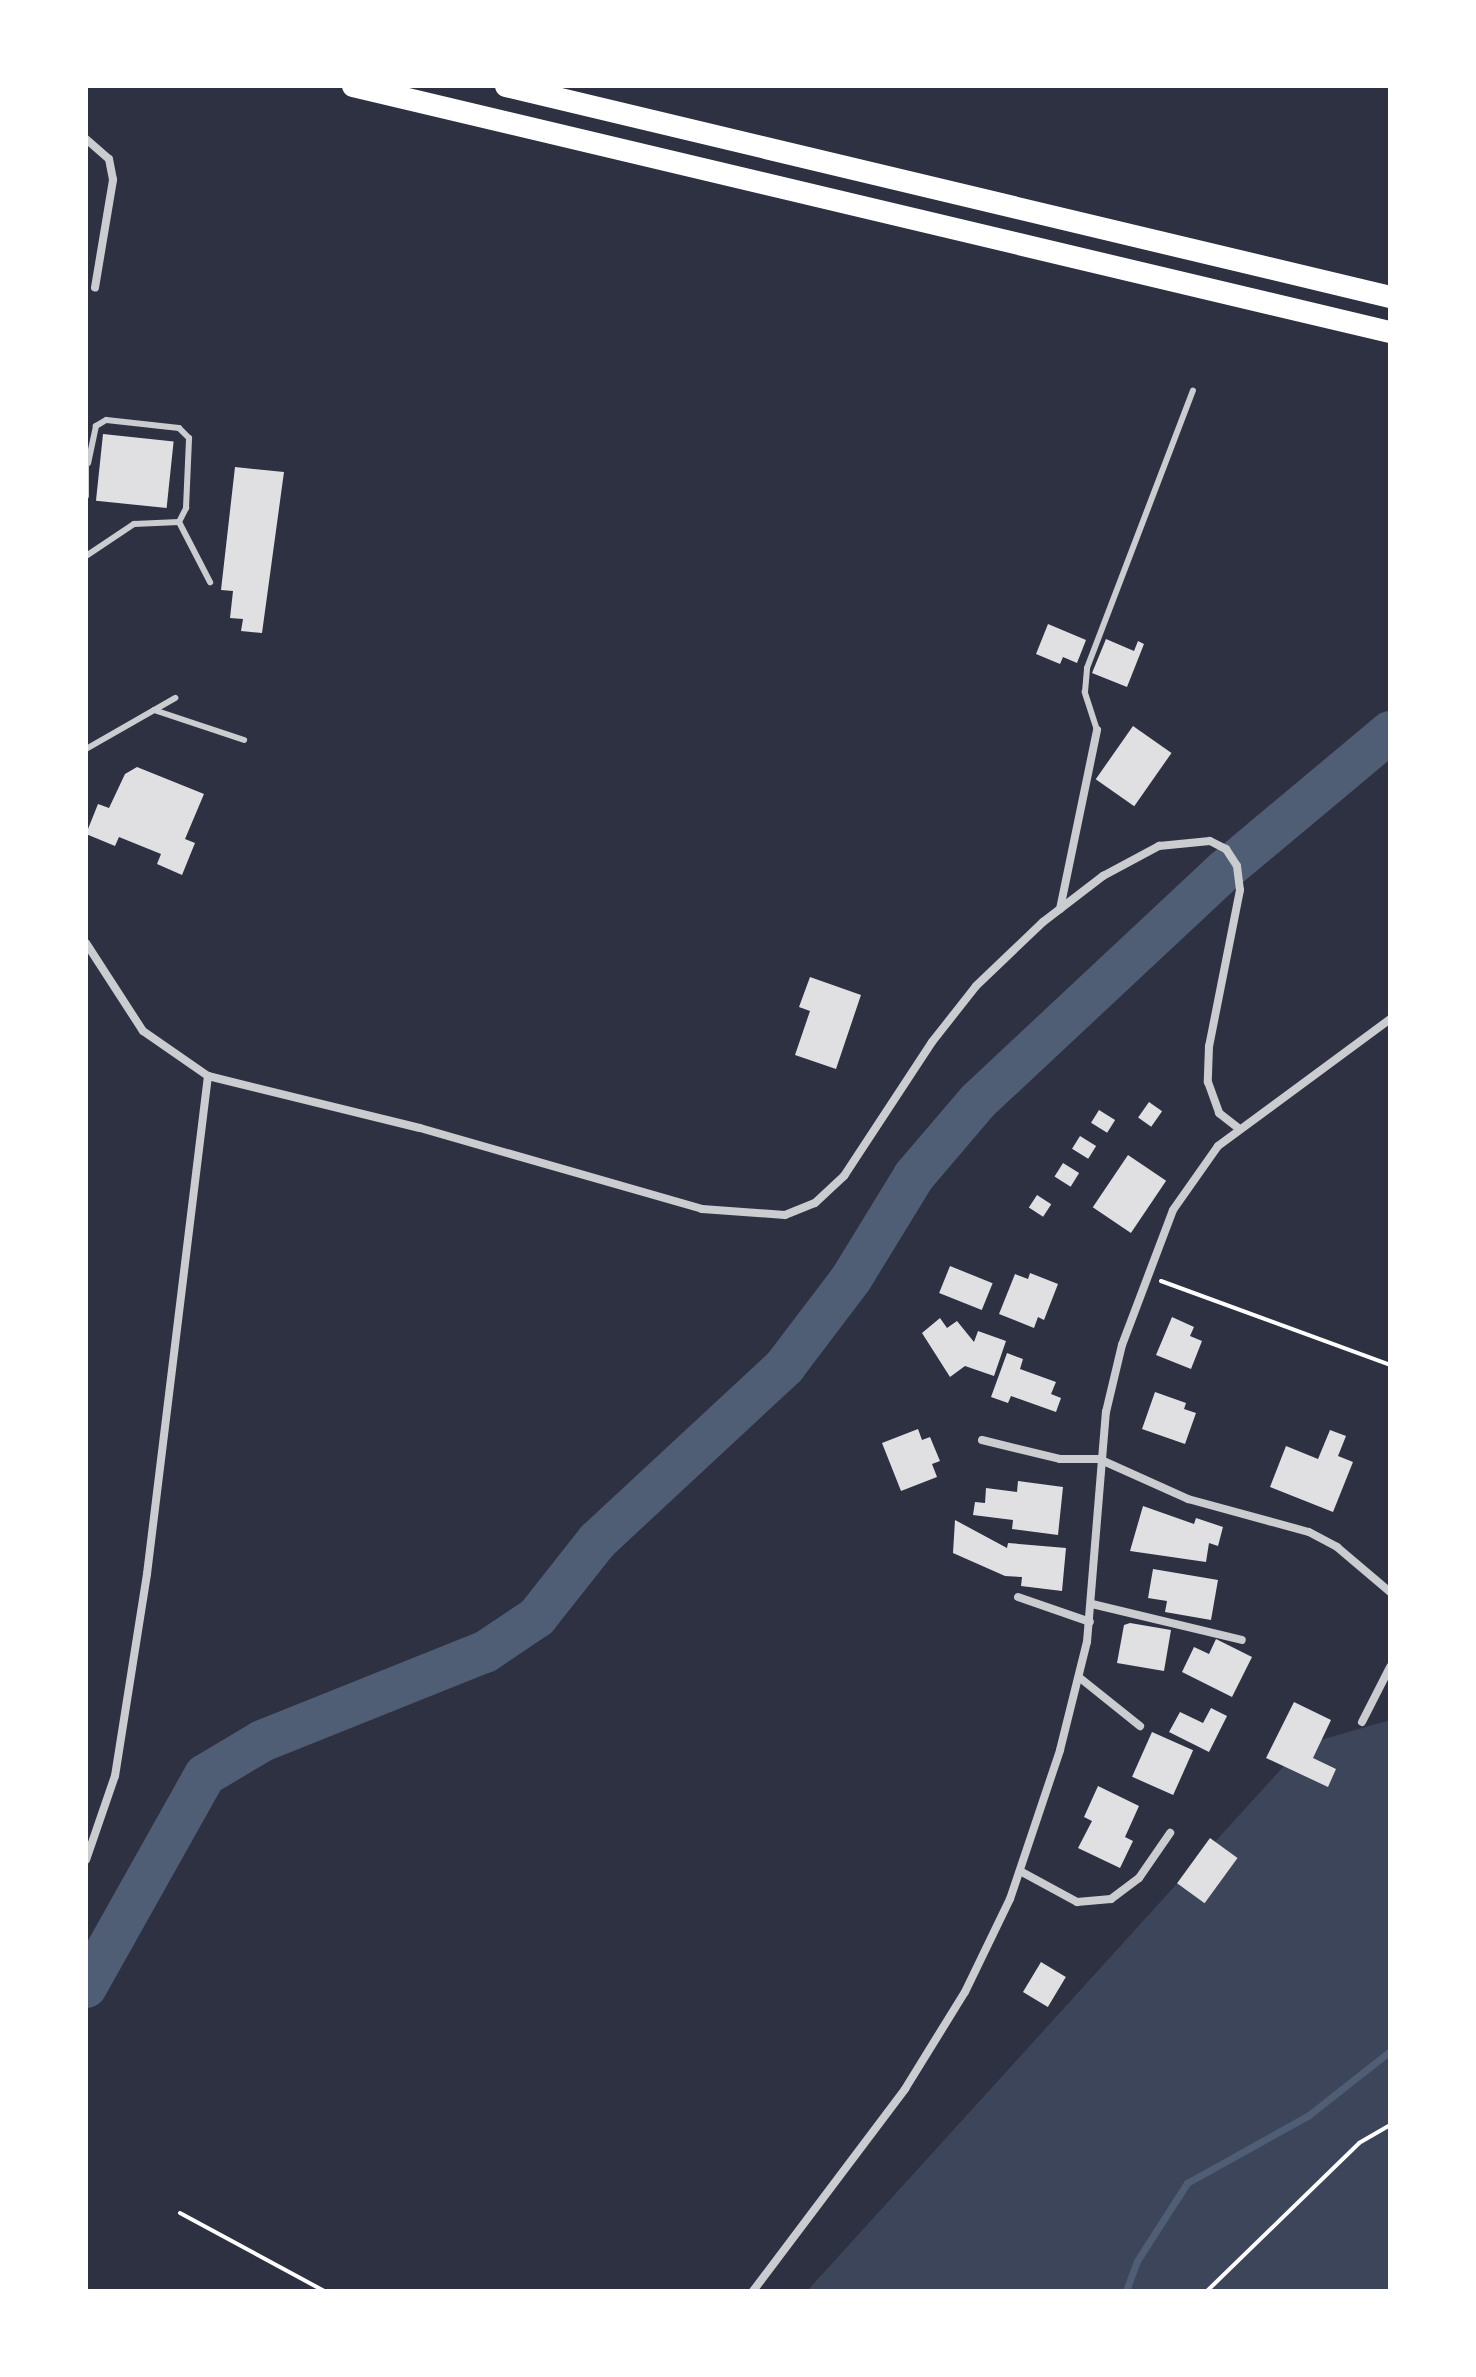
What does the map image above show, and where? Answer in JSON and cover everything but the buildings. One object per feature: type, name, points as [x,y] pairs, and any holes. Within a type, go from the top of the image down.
[{"type":"highway","points":[[353,86],[1390,332]]},
{"type":"highway","points":[[506,86],[1390,297]]},
{"type":"street","points":[[86,139],[109,159],[113,180],[95,287]]},
{"type":"street","points":[[1059,909],[1097,730]]},
{"type":"street","points":[[86,943],[143,1031],[208,1076],[420,1128],[702,1209],[750,1217],[785,1215],[815,1203],[844,1176],[932,1042],[976,986],[1059,909],[1103,876],[1159,846],[1195,840],[1226,849],[1237,866],[1240,890],[1236,933],[1207,1064],[1212,1100],[1238,1128]]},
{"type":"street","points":[[753,2291],[905,2089],[983,1960],[1020,1871],[1080,1678],[1092,1604],[1099,1459],[1122,1345],[1147,1276],[1185,1189],[1238,1128],[1390,1019]]},
{"type":"street","points":[[86,1860],[115,1776],[145,1589],[208,1076]]},
{"type":"street","points":[[982,1440],[1060,1459],[1099,1459],[1188,1499],[1323,1538],[1390,1592]]},
{"type":"street","points":[[1018,1597],[1090,1622]]},
{"type":"street","points":[[1092,1604],[1206,1628],[1242,1640]]},
{"type":"street","points":[[1362,1722],[1390,1667]]},
{"type":"street","points":[[1080,1678],[1140,1726]]},
{"type":"street","points":[[1020,1871],[1077,1902],[1111,1899],[1139,1878],[1170,1833]]},
{"type":"lane","points":[[1097,730],[1085,692],[1087,668],[1193,391]]},
{"type":"lane","points":[[86,496],[87,463],[96,426],[106,420],[179,428],[189,438],[191,451],[186,508],[179,522]]},
{"type":"lane","points":[[86,556],[134,524],[179,522]]},
{"type":"lane","points":[[179,522],[210,582]]},
{"type":"lane","points":[[86,749],[175,698]]},
{"type":"lane","points":[[154,710],[244,740]]},
{"type":"path","points":[[1147,1276],[1390,1365]]},
{"type":"path","points":[[1207,2291],[1359,2143],[1390,2125]]},
{"type":"path","points":[[180,2213],[324,2291]]},
{"type":"shaded area","points":[[1390,1720],[1390,2291],[807,2291],[1303,1745]]},
{"type":"waterway","points":[[86,1987],[205,1775],[262,1741],[485,1652],[537,1617],[597,1541],[785,1366],[851,1279],[914,1176],[978,1101],[1225,870],[1390,732]]},
{"type":"waterway","points":[[1126,2291],[1137,2261],[1187,2183],[1309,2115],[1390,2051]]}]
